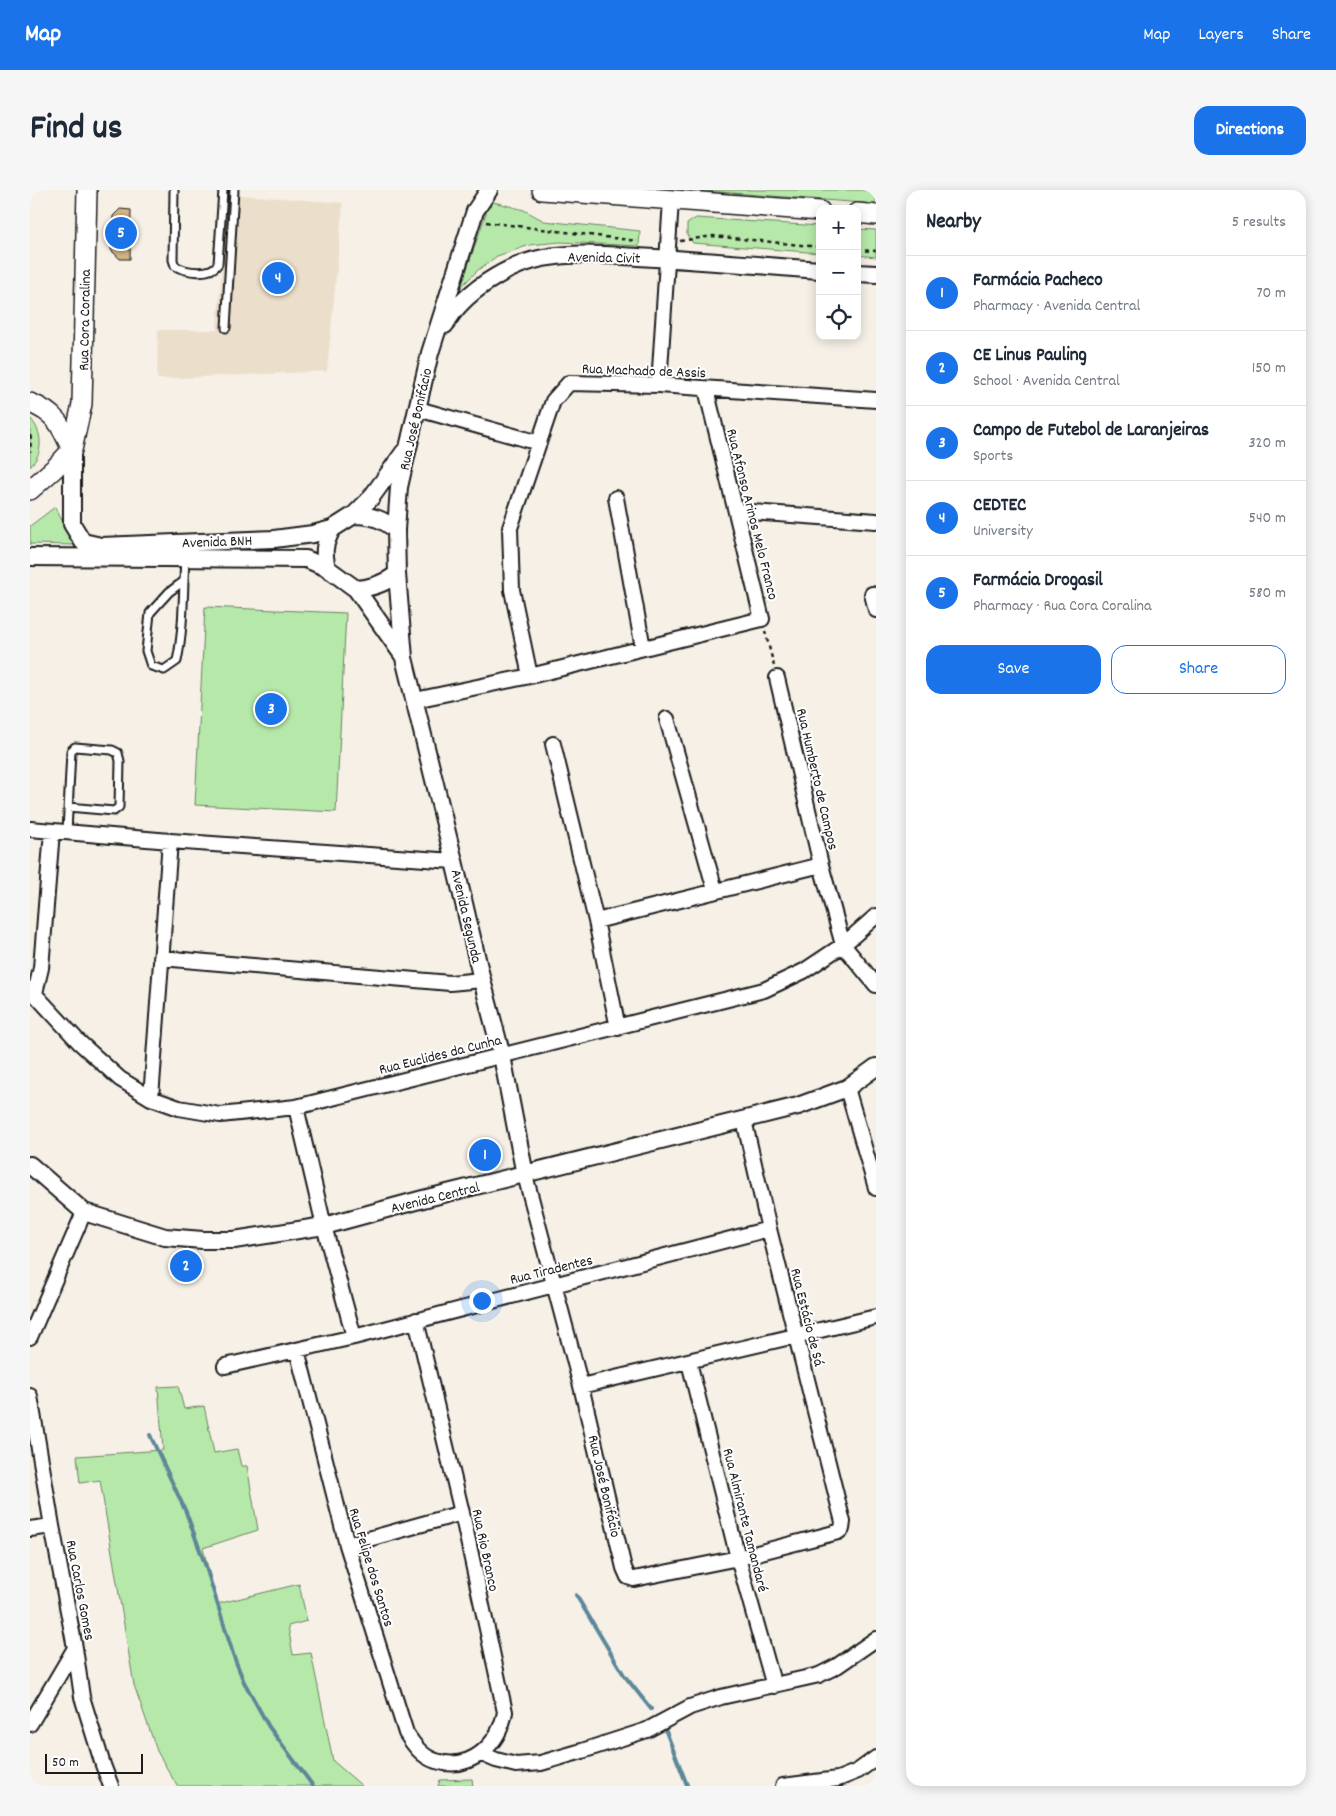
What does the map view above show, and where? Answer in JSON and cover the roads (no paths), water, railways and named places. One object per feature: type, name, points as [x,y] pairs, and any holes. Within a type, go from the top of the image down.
[{"type":"main road","name":"Rua Cora Coralina","points":[[72,450],[82,404],[88,190]]},
{"type":"main road","points":[[542,190],[816,211]]},
{"type":"main road","points":[[861,214],[876,215]]},
{"type":"main road","points":[[30,403],[43,408],[54,416],[62,426],[72,450],[30,490]]},
{"type":"street","name":"Rua José Bonifácio","points":[[404,658],[397,574],[396,530],[399,487],[430,353],[475,211],[489,190]]},
{"type":"street","points":[[658,385],[671,200]]},
{"type":"street","name":"Avenida Civit","points":[[430,353],[452,312],[490,280],[513,268],[542,258],[576,254],[668,250],[816,269]]},
{"type":"street","points":[[861,273],[876,274]]},
{"type":"street","name":"Rua Machado de Assis","points":[[530,676],[512,590],[510,528],[553,401],[569,383],[658,385],[876,400]]},
{"type":"street","name":"Rua Afonso Arinos Melo Franco","points":[[415,700],[530,676],[762,619],[706,388]]},
{"type":"street","points":[[418,408],[539,443]]},
{"type":"street","name":"Avenida BNH","points":[[72,450],[72,524],[83,542],[101,546],[274,539],[313,534],[332,529],[354,515],[370,499],[408,446]]},
{"type":"street","points":[[616,498],[643,648]]},
{"type":"street","points":[[737,511],[876,520]]},
{"type":"street","points":[[354,515],[386,521],[396,530]]},
{"type":"street","points":[[327,568],[324,550],[332,529]]},
{"type":"street","name":"Avenida BNH","points":[[30,557],[306,560],[327,568],[356,589],[404,658]]},
{"type":"street","points":[[356,589],[376,586],[397,574]]},
{"type":"street","points":[[872,594],[876,610]]},
{"type":"street","name":"Avenida Segunda","points":[[404,658],[502,1056],[525,1175]]},
{"type":"street","name":"Rua Humberto de Campos","points":[[777,678],[821,865],[843,945]]},
{"type":"street","points":[[667,719],[715,890]]},
{"type":"street","points":[[553,744],[596,921],[618,1028]]},
{"type":"street","points":[[30,829],[454,861]]},
{"type":"street","points":[[32,993],[41,968],[52,831]]},
{"type":"street","points":[[151,1098],[170,841]]},
{"type":"street","points":[[596,921],[821,865]]},
{"type":"street","name":"Rua Euclides da Cunha","points":[[32,993],[86,1048],[120,1079],[151,1098],[179,1108],[220,1115],[296,1107],[764,990],[804,971],[843,945],[876,916]]},
{"type":"street","points":[[843,945],[876,986]]},
{"type":"street","points":[[161,958],[450,983],[482,980]]},
{"type":"street","name":"Avenida Central","points":[[30,1165],[84,1212],[165,1237],[234,1240],[324,1226],[423,1199],[798,1106],[847,1088],[876,1067]]},
{"type":"street","points":[[847,1088],[876,1188]]},
{"type":"street","points":[[296,1107],[324,1226],[354,1336]]},
{"type":"street","name":"Rua Estácio de Sá","points":[[744,1120],[769,1230],[843,1522]]},
{"type":"street","name":"Rua José Bonifácio","points":[[525,1175],[556,1285],[622,1559],[628,1577],[634,1579],[738,1558],[838,1532],[842,1528],[843,1522]]},
{"type":"street","points":[[30,1337],[84,1212]]},
{"type":"street","name":"Rua Tiradentes","points":[[225,1366],[354,1336],[769,1230]]},
{"type":"street","points":[[581,1386],[876,1317]]},
{"type":"street","name":"Rua Rio Branco","points":[[416,1320],[462,1513],[505,1712],[502,1726],[497,1736],[482,1754]]},
{"type":"street","name":"Rua Felipe dos Santos","points":[[297,1350],[347,1545],[406,1732],[417,1749],[435,1761],[455,1764],[482,1754]]},
{"type":"street","name":"Rua Almirante Tamandaré","points":[[689,1362],[738,1558],[774,1686]]},
{"type":"street","name":"Rua Carlos Gomes","points":[[30,1396],[82,1697],[103,1765],[112,1786]]},
{"type":"street","points":[[347,1545],[462,1513]]},
{"type":"street","points":[[30,1529],[52,1526]]},
{"type":"street","points":[[482,1754],[516,1765],[541,1763],[647,1730],[690,1707],[721,1697],[819,1675],[837,1666],[876,1639]]},
{"type":"street","points":[[30,1724],[75,1648]]},
{"type":"street","points":[[783,1786],[838,1779],[858,1771],[876,1758]]},
{"type":"lane","points":[[174,190],[173,260],[175,266],[182,270],[207,272],[214,269],[218,264],[223,190]]},
{"type":"lane","points":[[226,328],[234,190]]},
{"type":"lane","points":[[184,581],[169,592],[150,612],[146,651],[151,666],[164,670],[177,661],[181,643],[184,581],[185,558]]},
{"type":"lane","points":[[66,832],[71,751],[75,747],[112,750],[118,753],[120,761],[119,807],[114,811],[68,807]]},
{"type":"waterway","points":[[150,1435],[186,1512],[244,1682],[269,1727],[313,1786]]},
{"type":"waterway","points":[[576,1595],[624,1675],[651,1709]]},
{"type":"waterway","points":[[665,1729],[687,1785]]},
{"type":"place","name":"Farmácia Drogasil","points":[[121,233]]},
{"type":"place","name":"CEDTEC","points":[[278,278]]},
{"type":"place","name":"Campo de Futebol de Laranjeiras","points":[[271,709]]},
{"type":"place","name":"Farmácia Pacheco","points":[[485,1155]]},
{"type":"place","name":"CE Linus Pauling","points":[[186,1266]]}]
